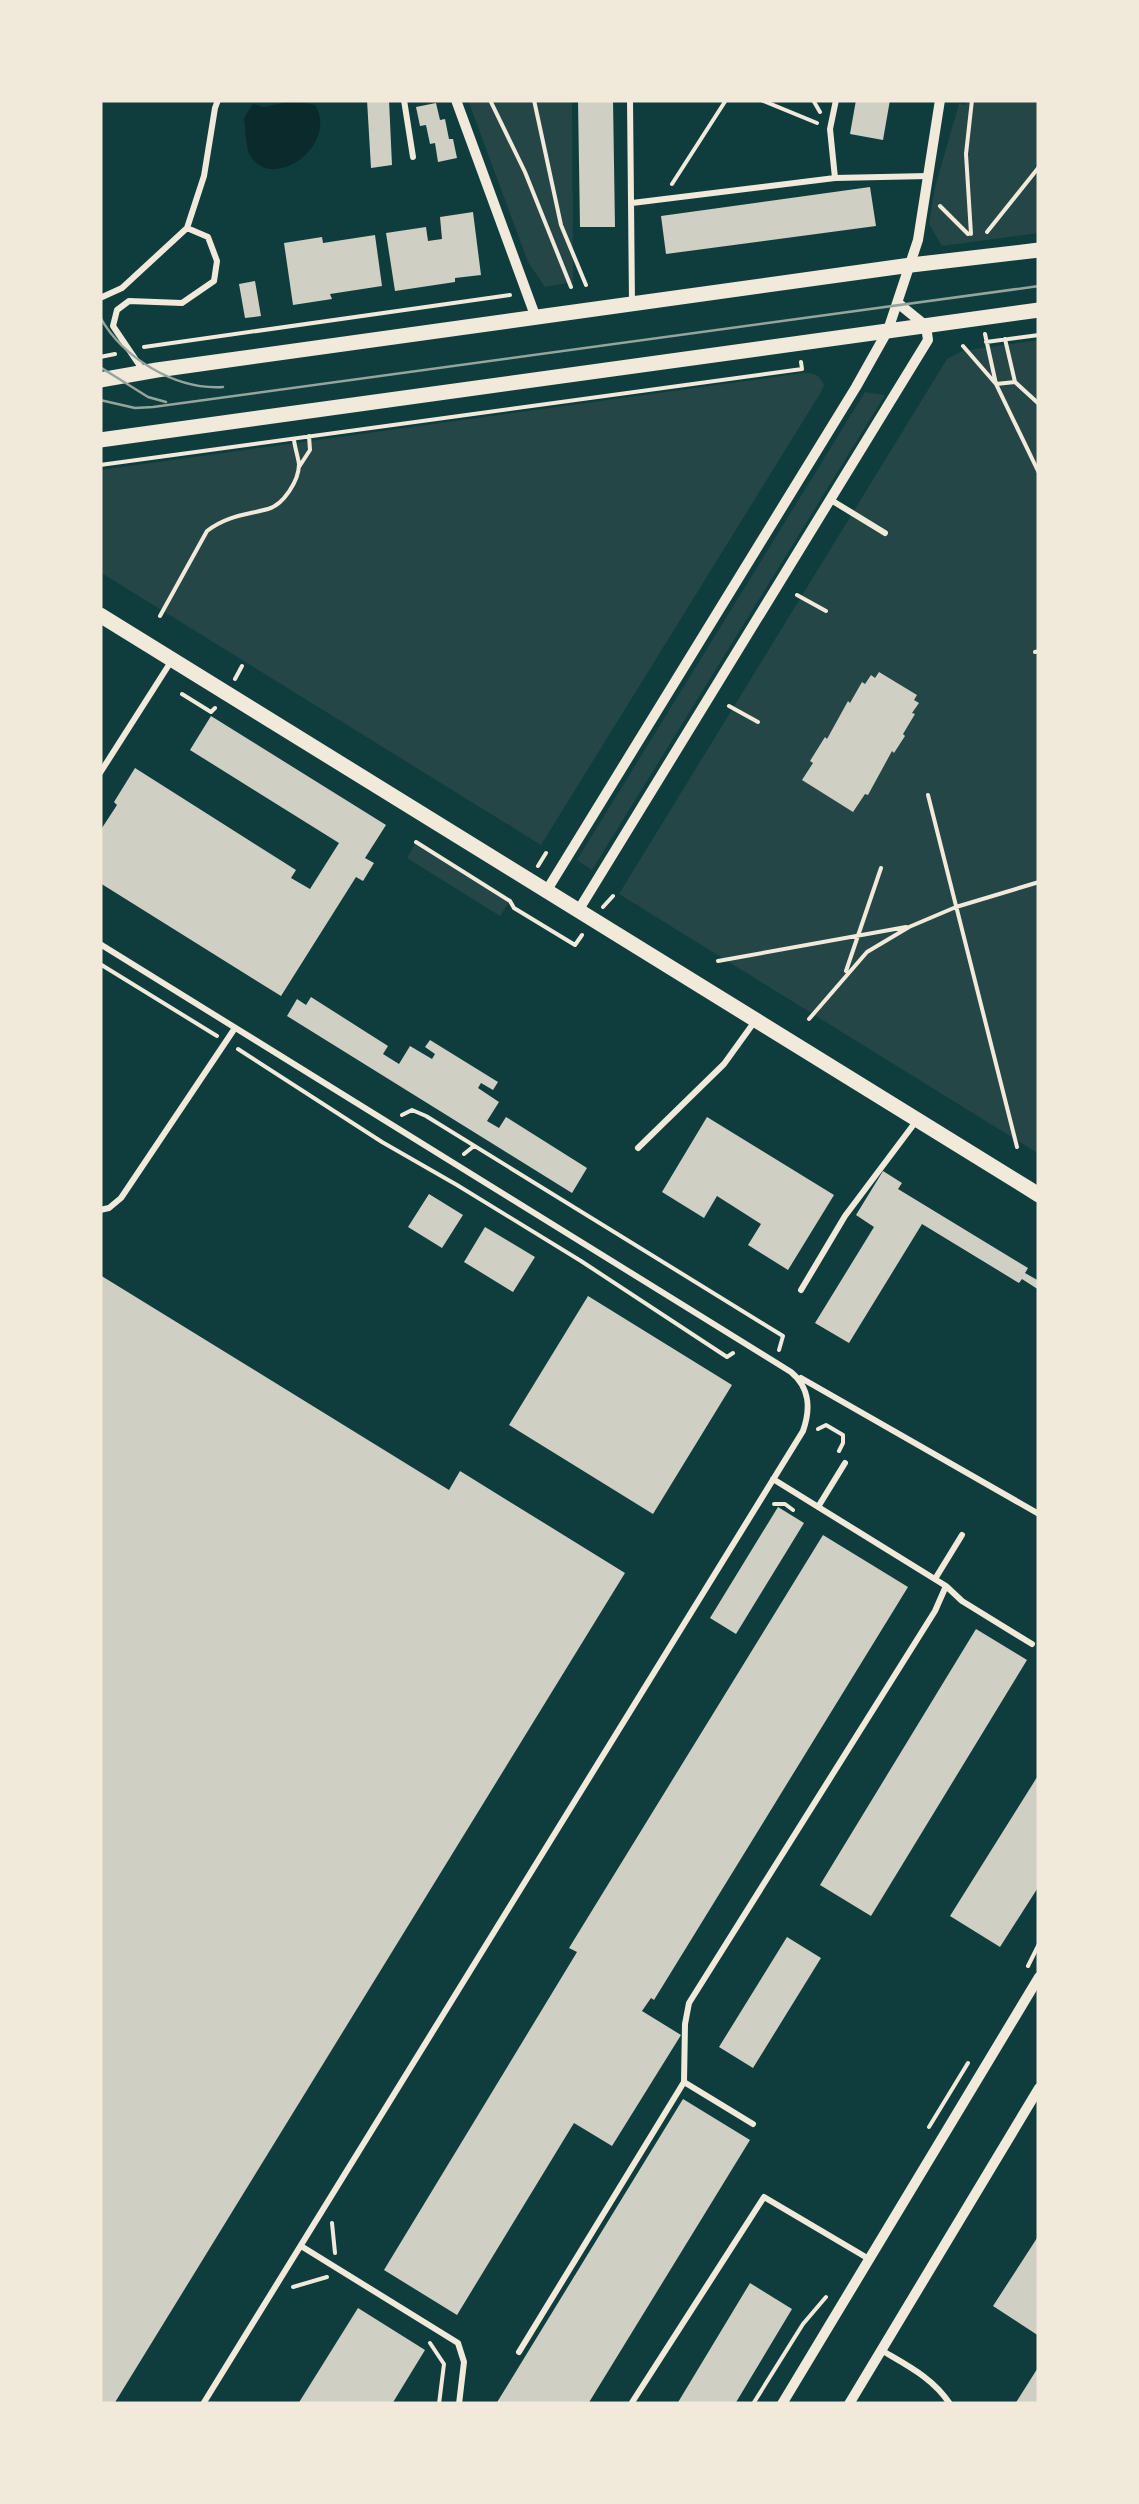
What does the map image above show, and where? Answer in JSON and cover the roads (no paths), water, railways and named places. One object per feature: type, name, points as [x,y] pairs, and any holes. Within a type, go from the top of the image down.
[{"type":"street","points":[[456,100],[536,318]]},
{"type":"street","points":[[547,890],[888,330],[918,240],[940,100]]},
{"type":"street","points":[[101,378],[1039,250]]},
{"type":"street","points":[[578,911],[928,340],[926,326],[898,304]]},
{"type":"street","points":[[100,440],[1039,310]]},
{"type":"street","points":[[100,615],[1039,1195]]},
{"type":"street","points":[[782,2404],[1039,1977]]},
{"type":"street","points":[[849,2404],[1039,2088]]},
{"type":"lane","points":[[404,100],[413,158]]},
{"type":"lane","points":[[630,100],[632,304]]},
{"type":"lane","points":[[835,178],[830,129],[836,100]]},
{"type":"lane","points":[[100,298],[122,288],[187,228],[204,176],[215,103]]},
{"type":"lane","points":[[632,204],[835,178],[928,176]]},
{"type":"lane","points":[[145,372],[113,326],[117,310],[129,301],[182,302],[214,280],[217,261],[208,237],[187,228]]},
{"type":"lane","points":[[830,499],[885,533]]},
{"type":"lane","points":[[100,773],[172,659]]},
{"type":"lane","points":[[100,944],[744,1344],[1039,1514]]},
{"type":"lane","points":[[638,1148],[724,1064],[756,1020]]},
{"type":"lane","points":[[100,1210],[120,1198],[235,1028]]},
{"type":"lane","points":[[802,1290],[846,1216],[917,1120]]},
{"type":"lane","points":[[203,2404],[803,1430],[808,1418],[807,1394],[791,1372]]},
{"type":"lane","points":[[818,1507],[846,1462]]},
{"type":"lane","points":[[773,1479],[1032,1644]]},
{"type":"lane","points":[[934,1580],[962,1535]]},
{"type":"lane","points":[[519,2352],[684,2082],[689,2004],[935,1610],[946,1586]]},
{"type":"lane","points":[[684,2082],[754,2124]]},
{"type":"lane","points":[[631,2404],[764,2197],[869,2259]]},
{"type":"lane","points":[[301,2246],[452,2338],[464,2362],[459,2404]]},
{"type":"lane","points":[[881,2350],[922,2373],[940,2388],[950,2404]]},
{"type":"tram line","points":[[100,400],[135,408],[153,407],[1039,286]]},
{"type":"tram line","points":[[100,317],[122,346],[152,368],[187,383],[223,387]]},
{"type":"tram line","points":[[100,367],[148,397],[166,402]]}]
